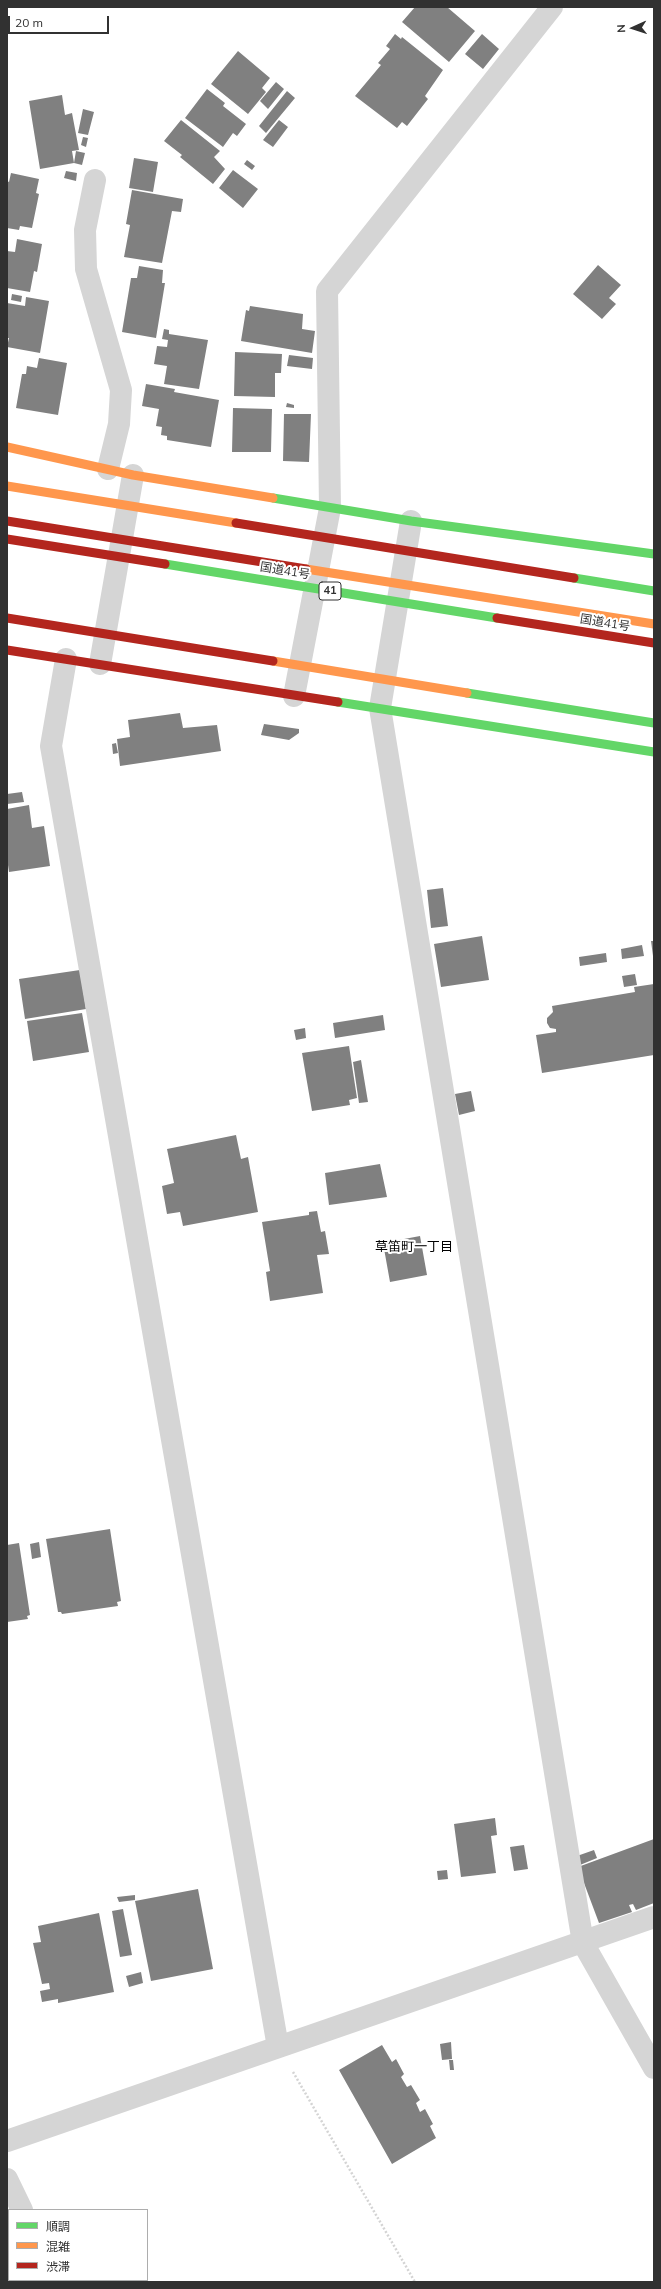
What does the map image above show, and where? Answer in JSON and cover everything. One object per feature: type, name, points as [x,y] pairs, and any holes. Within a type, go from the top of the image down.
[{"type":"highway","points":[[7,447],[133,475],[330,508],[411,521],[584,543],[654,554]]},
{"type":"highway","points":[[7,486],[654,591]]},
{"type":"highway","name":"国道41号","points":[[7,521],[654,624]]},
{"type":"highway","name":"国道41号","points":[[7,539],[654,643]]},
{"type":"highway","points":[[7,618],[654,723]]},
{"type":"highway","points":[[7,650],[654,752]]},
{"type":"street","points":[[294,696],[330,508],[327,292],[552,7]]},
{"type":"street","points":[[95,180],[85,230],[86,269],[121,390],[119,424],[108,469]]},
{"type":"street","points":[[100,664],[133,475]]},
{"type":"street","points":[[411,521],[380,708],[583,1943],[654,2068]]},
{"type":"street","points":[[66,659],[51,746],[278,2047]]},
{"type":"street","points":[[7,2141],[583,1943],[654,1917]]},
{"type":"street","points":[[7,2179],[22,2209]]},
{"type":"path","points":[[278,2047],[415,2282]]},
{"type":"building","points":[[415,7],[447,7],[475,31],[449,62],[402,22]]},
{"type":"building","points":[[395,34],[401,39],[402,37],[443,70],[425,96],[428,99],[407,126],[402,122],[397,128],[355,96],[381,65],[378,63],[390,49],[386,46]]},
{"type":"building","points":[[482,34],[499,49],[483,69],[465,54]]},
{"type":"building","points":[[238,51],[270,78],[262,88],[266,92],[248,114],[211,84]]},
{"type":"building","points":[[276,82],[284,89],[268,109],[260,101]]},
{"type":"building","points":[[207,89],[225,103],[223,106],[246,124],[237,136],[233,133],[223,147],[185,118]]},
{"type":"building","points":[[287,91],[295,98],[266,133],[259,126]]},
{"type":"building","points":[[62,95],[65,115],[72,113],[79,150],[72,151],[74,163],[40,169],[29,101]]},
{"type":"building","points":[[83,109],[94,112],[88,135],[78,133]]},
{"type":"building","points":[[181,120],[220,151],[214,157],[225,169],[213,184],[180,157],[182,155],[164,141]]},
{"type":"building","points":[[279,120],[288,127],[273,147],[263,140]]},
{"type":"building","points":[[83,137],[88,138],[86,147],[81,145]]},
{"type":"building","points":[[76,151],[85,153],[82,165],[74,163]]},
{"type":"building","points":[[134,158],[158,162],[153,192],[129,188]]},
{"type":"building","points":[[247,160],[255,166],[252,170],[244,164]]},
{"type":"building","points":[[233,170],[258,189],[243,208],[219,188]]},
{"type":"building","points":[[66,171],[77,173],[76,181],[64,178]]},
{"type":"building","points":[[11,173],[39,179],[36,193],[39,194],[32,228],[20,226],[19,230],[7,228],[7,181],[9,182]]},
{"type":"building","points":[[132,190],[183,199],[181,212],[172,211],[162,263],[124,257],[130,225],[126,224]]},
{"type":"building","points":[[17,239],[42,244],[37,272],[34,271],[30,292],[7,288],[7,251],[15,252]]},
{"type":"building","points":[[598,265],[621,285],[609,298],[616,304],[602,319],[573,294]]},
{"type":"building","points":[[139,266],[163,270],[162,283],[165,283],[156,338],[122,332],[131,278],[137,278]]},
{"type":"building","points":[[12,294],[22,296],[21,302],[11,300]]},
{"type":"building","points":[[26,297],[49,301],[40,353],[7,347],[9,338],[7,338],[7,303],[25,306]]},
{"type":"building","points":[[250,306],[303,314],[302,329],[315,331],[312,353],[241,341],[246,310],[249,311]]},
{"type":"building","points":[[164,329],[169,330],[169,334],[208,340],[199,389],[164,384],[167,366],[154,364],[157,346],[167,347],[168,340],[162,339]]},
{"type":"building","points":[[235,352],[282,354],[281,373],[275,373],[275,397],[234,396]]},
{"type":"building","points":[[289,355],[313,358],[312,369],[287,366]]},
{"type":"building","points":[[39,358],[67,363],[58,415],[16,408],[22,374],[26,374],[27,366],[37,368]]},
{"type":"building","points":[[146,384],[175,389],[174,392],[219,400],[211,447],[167,440],[167,436],[161,435],[162,427],[156,426],[159,409],[142,406]]},
{"type":"building","points":[[287,403],[294,405],[294,408],[286,407]]},
{"type":"building","points":[[233,408],[272,409],[271,452],[232,452]]},
{"type":"building","points":[[284,414],[311,414],[309,462],[283,461]]},
{"type":"building","points":[[180,713],[183,728],[217,725],[221,751],[120,766],[117,739],[130,737],[128,720]]},
{"type":"building","points":[[264,724],[299,729],[299,733],[289,740],[261,735]]},
{"type":"building","points":[[116,743],[118,753],[113,754],[112,744]]},
{"type":"building","points":[[22,792],[24,802],[7,804],[7,794]]},
{"type":"building","points":[[29,805],[32,828],[44,826],[50,866],[9,872],[7,858],[7,809]]},
{"type":"building","points":[[443,888],[448,926],[431,928],[427,890]]},
{"type":"building","points":[[482,936],[489,980],[441,987],[434,944]]},
{"type":"building","points":[[651,941],[654,941],[654,956],[653,956]]},
{"type":"building","points":[[642,945],[644,956],[622,959],[621,949]]},
{"type":"building","points":[[606,953],[607,962],[580,966],[579,957]]},
{"type":"building","points":[[80,970],[86,1009],[25,1019],[19,979]]},
{"type":"building","points":[[635,974],[637,985],[624,987],[622,976]]},
{"type":"building","points":[[654,984],[654,1055],[542,1073],[536,1035],[556,1032],[556,1029],[550,1028],[547,1023],[547,1018],[553,1012],[552,1006],[635,992],[634,987]]},
{"type":"building","points":[[82,1013],[89,1052],[33,1061],[27,1021]]},
{"type":"building","points":[[383,1015],[385,1030],[335,1038],[333,1023]]},
{"type":"building","points":[[305,1028],[306,1038],[296,1040],[294,1030]]},
{"type":"building","points":[[349,1046],[357,1098],[349,1100],[350,1105],[312,1111],[302,1053]]},
{"type":"building","points":[[361,1060],[368,1102],[359,1103],[353,1062]]},
{"type":"building","points":[[471,1091],[475,1111],[459,1115],[455,1094]]},
{"type":"building","points":[[236,1135],[241,1159],[248,1157],[258,1212],[183,1226],[180,1212],[167,1214],[162,1186],[174,1183],[167,1149]]},
{"type":"building","points":[[380,1164],[387,1197],[329,1205],[325,1173]]},
{"type":"building","points":[[317,1211],[321,1232],[325,1231],[329,1254],[317,1255],[323,1293],[270,1301],[266,1272],[270,1271],[262,1222],[309,1215],[309,1212]]},
{"type":"building","points":[[420,1236],[427,1275],[390,1282],[383,1243]]},
{"type":"building","points":[[110,1529],[121,1601],[117,1602],[118,1606],[62,1614],[61,1612],[58,1612],[46,1539]]},
{"type":"building","points":[[39,1542],[41,1557],[32,1559],[30,1544]]},
{"type":"building","points":[[19,1543],[30,1615],[27,1616],[28,1619],[7,1622],[7,1545]]},
{"type":"building","points":[[495,1818],[497,1835],[491,1836],[496,1873],[461,1877],[454,1824]]},
{"type":"building","points":[[654,1839],[654,1903],[636,1910],[633,1904],[629,1905],[632,1912],[599,1923],[578,1867]]},
{"type":"building","points":[[524,1845],[528,1869],[514,1871],[510,1847]]},
{"type":"building","points":[[594,1850],[597,1858],[580,1865],[577,1856]]},
{"type":"building","points":[[447,1870],[448,1879],[438,1880],[437,1871]]},
{"type":"building","points":[[198,1889],[213,1969],[151,1981],[135,1901]]},
{"type":"building","points":[[135,1895],[135,1900],[119,1902],[117,1897]]},
{"type":"building","points":[[123,1909],[132,1955],[120,1957],[112,1911]]},
{"type":"building","points":[[99,1913],[114,1992],[58,2003],[58,1999],[42,2002],[40,1991],[50,1989],[49,1983],[42,1984],[33,1943],[41,1942],[38,1926]]},
{"type":"building","points":[[141,1972],[143,1983],[129,1987],[126,1976]]},
{"type":"building","points":[[451,2042],[452,2059],[442,2060],[440,2044]]},
{"type":"building","points":[[382,2045],[392,2062],[396,2059],[404,2074],[401,2077],[407,2087],[411,2085],[420,2100],[416,2103],[420,2112],[425,2109],[433,2124],[430,2126],[436,2138],[392,2164],[339,2070]]},
{"type":"building","points":[[449,2060],[453,2060],[454,2070],[450,2070]]},
{"type":"traffic: fast","points":[[273,498],[411,521],[654,554]]},
{"type":"traffic: fast","points":[[165,564],[497,618]]},
{"type":"traffic: fast","points":[[574,578],[654,591]]},
{"type":"traffic: fast","points":[[467,693],[654,723]]},
{"type":"traffic: fast","points":[[338,702],[654,752]]},
{"type":"traffic: slow","points":[[7,447],[133,475],[273,498]]},
{"type":"traffic: slow","points":[[7,486],[236,523]]},
{"type":"traffic: slow","points":[[306,569],[654,624]]},
{"type":"traffic: slow","points":[[273,661],[467,693]]},
{"type":"traffic: jam","points":[[7,521],[306,569]]},
{"type":"traffic: jam","points":[[236,523],[574,578]]},
{"type":"traffic: jam","points":[[7,539],[165,564]]},
{"type":"traffic: jam","points":[[7,618],[273,661]]},
{"type":"traffic: jam","points":[[497,618],[654,643]]},
{"type":"traffic: jam","points":[[7,650],[338,702]]},
{"type":"district","name":"草笛町一丁目","points":[[414,1247]]}]
